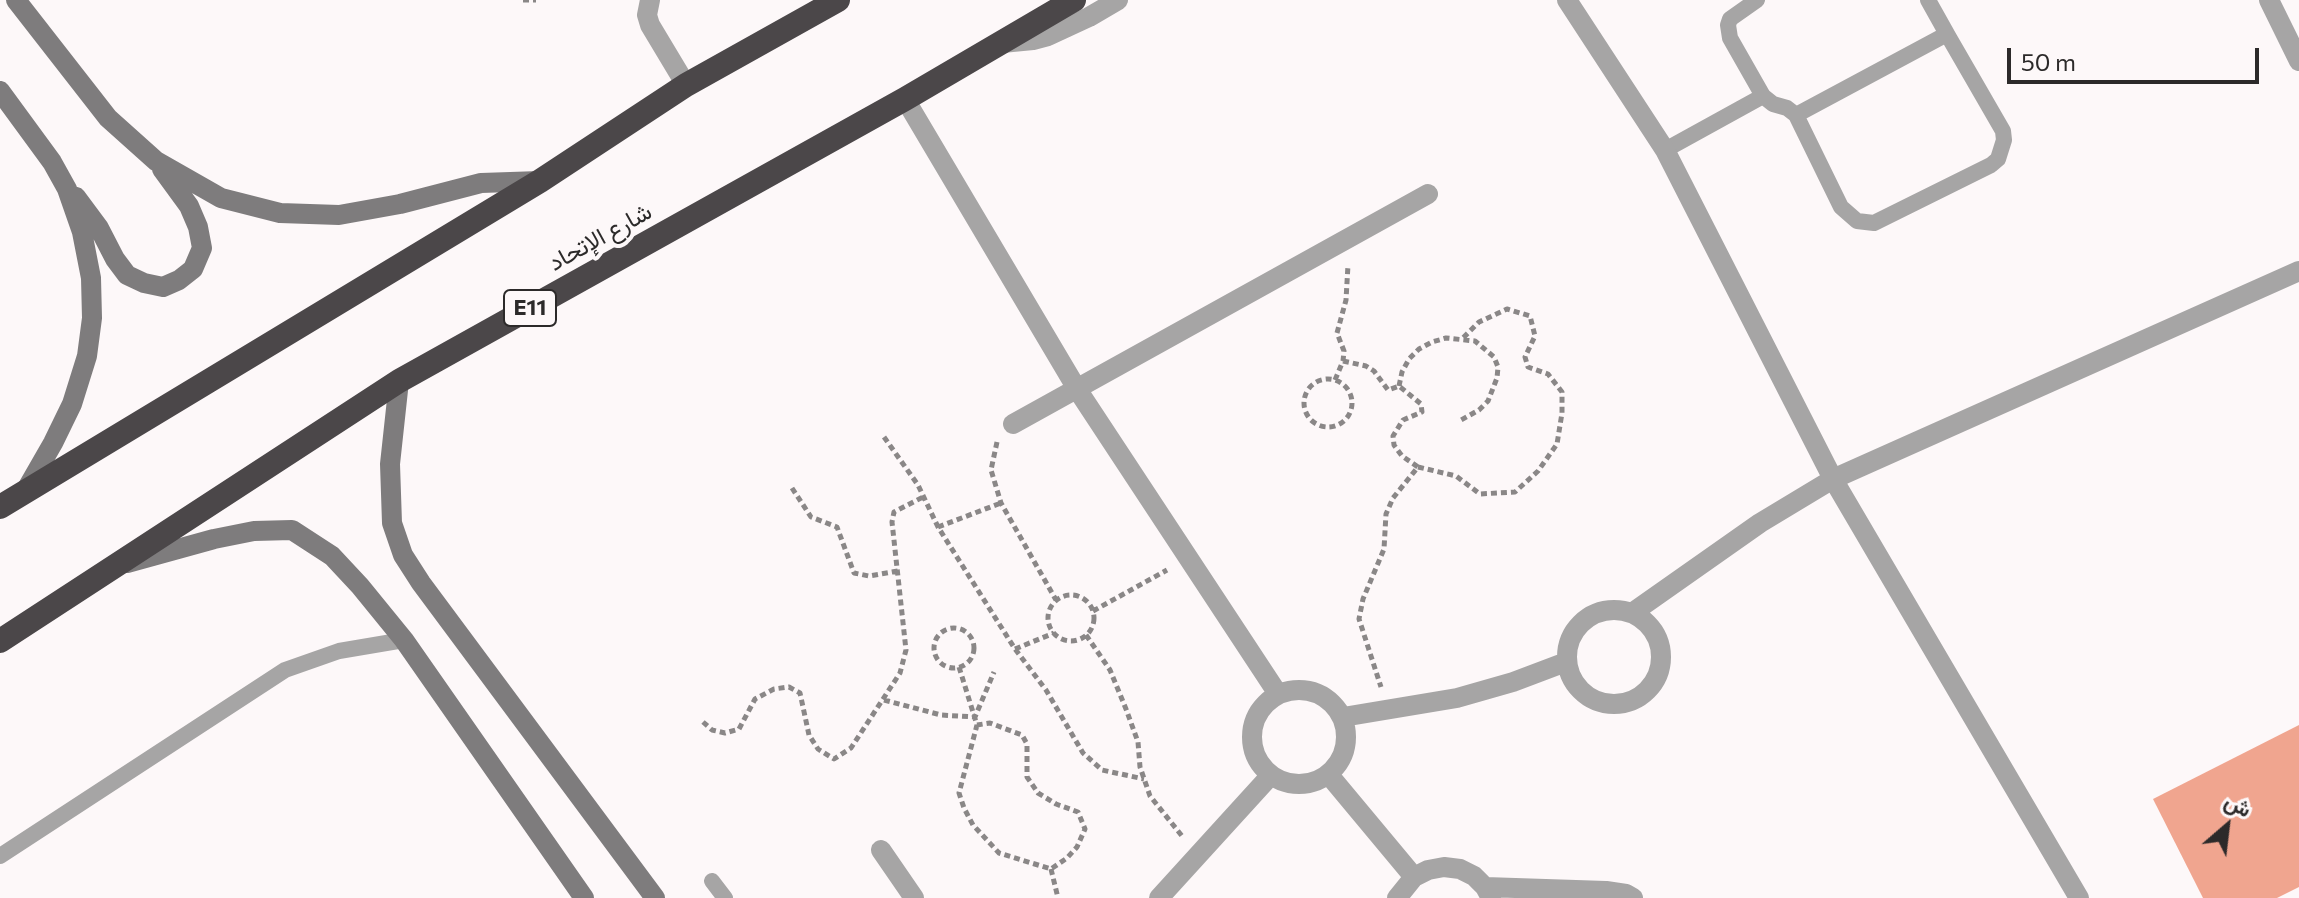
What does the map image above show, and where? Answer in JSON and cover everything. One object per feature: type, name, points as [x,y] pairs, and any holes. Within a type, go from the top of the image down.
[{"type":"highway","points":[[0,507],[540,181],[686,85],[838,0]]},
{"type":"highway","name":"شارع الإتحاد","points":[[0,641],[399,381],[905,99],[1074,0]]},
{"type":"main road","points":[[16,0],[108,118],[156,161],[189,206],[202,248],[193,269],[163,287],[127,275],[89,212],[67,189]]},
{"type":"main road","points":[[0,91],[52,162],[67,189],[82,232],[91,278],[92,318],[87,356],[72,404],[26,490]]},
{"type":"main road","points":[[156,161],[221,198],[280,213],[339,215],[400,204],[481,183],[540,181]]},
{"type":"main road","points":[[399,381],[390,464],[392,523],[403,555],[655,898]]},
{"type":"main road","points":[[108,568],[254,531],[292,530],[332,556],[404,640],[584,898]]},
{"type":"street","points":[[650,0],[647,15],[650,25],[686,85]]},
{"type":"street","points":[[1002,43],[1048,36],[1118,0]]},
{"type":"street","points":[[1567,0],[1665,150],[1833,479],[2079,898]]},
{"type":"street","points":[[2269,0],[2299,61]]},
{"type":"street","points":[[905,99],[1077,389],[1278,694]]},
{"type":"street","points":[[1013,424],[1428,194]]},
{"type":"street","points":[[1632,613],[1760,523],[1833,479],[2299,271]]},
{"type":"street","points":[[1608,609],[1632,613],[1652,628],[1661,650],[1658,675],[1643,694],[1620,704],[1595,700],[1576,685],[1566,662],[1570,638],[1585,619],[1608,609]]},
{"type":"street","points":[[1343,717],[1457,698],[1566,662]]},
{"type":"street","points":[[1303,690],[1315,692],[1336,706],[1343,717],[1347,729],[1344,754],[1329,775],[1306,784],[1293,784],[1271,775],[1256,756],[1252,733],[1260,710],[1278,694],[1303,690]]},
{"type":"street","points":[[1159,898],[1271,775]]},
{"type":"street","points":[[1329,775],[1414,877]]},
{"type":"street","points":[[881,850],[914,898]]},
{"type":"street","points":[[1397,898],[1414,877],[1444,867],[1460,869],[1474,876],[1488,892],[1606,891],[1633,898]]},
{"type":"lane","points":[[1750,4],[1730,19],[1728,32],[1763,96],[1796,115],[1841,207],[1857,221],[1874,223],[1991,165],[2003,150],[2003,131],[1928,0]]},
{"type":"lane","points":[[1796,115],[1947,34]]},
{"type":"lane","points":[[1665,150],[1763,96]]},
{"type":"lane","points":[[0,856],[285,670],[339,651],[404,640]]},
{"type":"lane","points":[[712,881],[725,898]]},
{"type":"path","points":[[523,0],[536,0]]},
{"type":"path","points":[[1335,380],[1343,361],[1344,351],[1337,333],[1346,300],[1349,269],[1342,242]]},
{"type":"path","points":[[1399,386],[1421,404],[1422,412],[1403,420],[1396,427],[1394,445],[1402,456],[1418,467],[1456,476],[1480,494],[1515,492],[1538,471],[1557,444],[1562,392],[1548,374],[1528,367],[1525,357],[1535,336],[1530,316],[1507,309],[1479,322],[1461,340]]},
{"type":"path","points":[[1399,386],[1402,372],[1419,349],[1446,338],[1475,341],[1486,348],[1498,367],[1497,378],[1488,401],[1461,420]]},
{"type":"path","points":[[1343,361],[1374,371],[1388,390],[1399,386]]},
{"type":"path","points":[[1324,379],[1335,380],[1351,394],[1352,405],[1342,423],[1321,427],[1311,421],[1303,401],[1306,391],[1314,383],[1324,379]]},
{"type":"path","points":[[1013,424],[995,444],[991,470],[1001,503],[1056,600]]},
{"type":"path","points":[[884,437],[925,496],[938,527],[1015,649],[1046,690],[1083,753],[1102,770],[1144,779]]},
{"type":"path","points":[[1389,710],[1366,649],[1359,619],[1363,599],[1384,549],[1386,514],[1393,498],[1418,467]]},
{"type":"path","points":[[792,488],[811,517],[837,527],[854,573],[869,576],[898,571]]},
{"type":"path","points":[[703,722],[712,730],[725,733],[739,729],[755,699],[774,689],[789,687],[800,693],[809,735],[818,749],[834,759],[851,748],[900,673],[906,650],[892,534],[894,512],[925,496]]},
{"type":"path","points":[[938,527],[1001,503]]},
{"type":"path","points":[[1093,611],[1189,558]]},
{"type":"path","points":[[1064,596],[1081,597],[1093,611],[1094,620],[1086,635],[1069,640],[1054,633],[1048,616],[1056,600],[1064,596]]},
{"type":"path","points":[[948,628],[965,631],[974,647],[967,663],[959,667],[950,668],[942,664],[933,649],[934,639],[948,628]]},
{"type":"path","points":[[1015,649],[1054,633]]},
{"type":"path","points":[[1086,635],[1110,670],[1126,709],[1138,742],[1140,767],[1150,796],[1197,856]]},
{"type":"path","points":[[959,667],[977,725],[959,793],[973,825],[999,853],[1051,869]]},
{"type":"path","points":[[975,717],[994,672]]},
{"type":"path","points":[[884,700],[941,715],[975,717]]},
{"type":"path","points":[[977,725],[990,723],[1022,735],[1027,744],[1027,777],[1038,793],[1078,812],[1085,829],[1077,847],[1051,869]]},
{"type":"path","points":[[1051,869],[1058,898]]},
{"type":"building","points":[[2299,725],[2299,887],[2277,898],[2203,898],[2153,799]]}]
